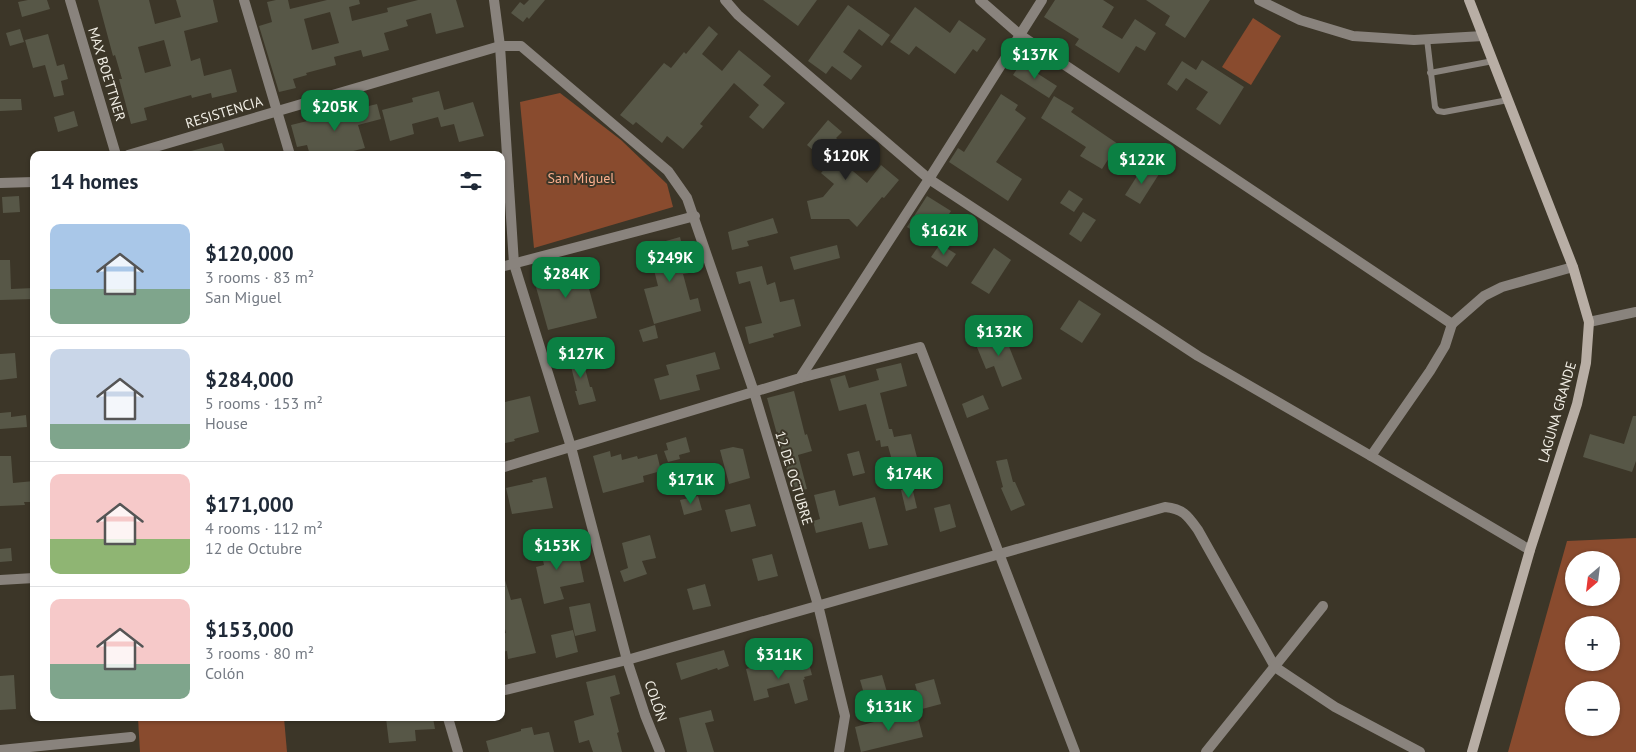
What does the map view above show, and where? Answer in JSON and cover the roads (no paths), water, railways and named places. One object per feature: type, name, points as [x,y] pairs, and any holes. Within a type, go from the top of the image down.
[{"type":"main road","name":"LAGUNA GRANDE","points":[[1469,0],[1573,267],[1589,322],[1586,363],[1577,404],[1530,550],[1472,752]]},
{"type":"street","name":"MAX BOETTNER","points":[[70,0],[115,151]]},
{"type":"street","points":[[244,0],[289,151]]},
{"type":"street","name":"COLÓN","points":[[494,0],[500,46],[514,264],[571,447],[627,660],[645,715],[660,752]]},
{"type":"street","points":[[726,0],[738,15],[929,179],[1198,356],[1530,550]]},
{"type":"street","points":[[980,0],[1020,35],[1452,324]]},
{"type":"street","points":[[800,378],[1042,0]]},
{"type":"street","points":[[1259,0],[1300,20],[1353,36],[1414,40],[1483,36]]},
{"type":"street","name":"RESISTENCIA","points":[[142,151],[500,46]]},
{"type":"street","name":"12 DE OCTUBRE","points":[[500,46],[521,46],[668,171],[687,198],[754,392],[818,605],[845,716],[839,752]]},
{"type":"street","points":[[0,183],[30,182]]},
{"type":"street","points":[[505,266],[694,216]]},
{"type":"street","points":[[1371,456],[1445,346],[1452,324],[1484,296],[1502,287],[1573,267]]},
{"type":"street","points":[[1589,322],[1636,312]]},
{"type":"street","points":[[505,467],[800,378],[920,347],[1075,752]]},
{"type":"street","points":[[505,690],[627,660],[1165,507],[1177,508],[1188,515],[1275,667],[1335,707],[1420,752]]},
{"type":"street","points":[[0,580],[30,578]]},
{"type":"street","points":[[1206,752],[1323,606]]},
{"type":"street","points":[[449,721],[458,752]]},
{"type":"street","points":[[0,750],[131,737]]},
{"type":"lane","points":[[1427,39],[1435,106],[1438,111],[1444,112],[1508,100]]},
{"type":"lane","points":[[1430,73],[1493,60]]},
{"type":"park label","name":"San Miguel","points":[[581,178]]}]
